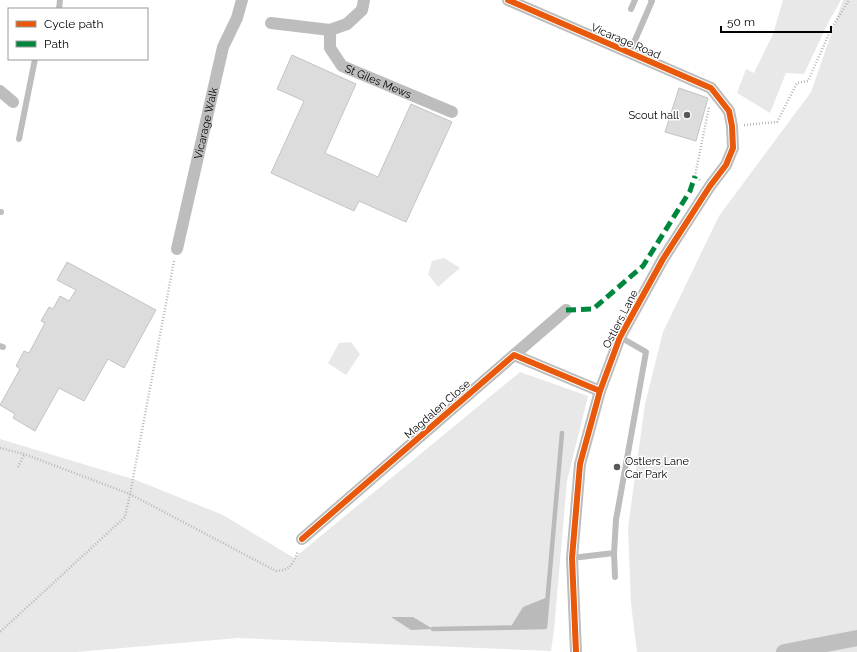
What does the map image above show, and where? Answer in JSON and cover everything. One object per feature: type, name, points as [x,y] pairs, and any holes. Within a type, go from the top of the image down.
[{"type":"street","name":"Vicarage Walk","points":[[177,249],[223,47],[237,18],[242,0]]},
{"type":"street","points":[[271,23],[330,30],[347,24],[362,10],[364,0]]},
{"type":"street","name":"Vicarage Road","points":[[513,1],[629,54],[711,88],[729,111]]},
{"type":"street","name":"St Giles Mews","points":[[330,30],[330,48],[342,66],[452,112]]},
{"type":"street","points":[[0,91],[13,102]]},
{"type":"street","name":"Ostlers Lane","points":[[576,652],[572,558],[580,464],[600,391],[620,337],[663,259],[710,186],[726,165],[733,148],[732,126],[729,111]]},
{"type":"street","name":"Magdalen Close","points":[[302,539],[566,310]]},
{"type":"street","points":[[514,355],[600,391]]},
{"type":"street","points":[[784,652],[857,638]]},
{"type":"lane","points":[[631,9],[635,0]]},
{"type":"lane","points":[[629,54],[652,1],[651,0]]},
{"type":"lane","points":[[19,139],[35,60]]},
{"type":"lane","points":[[615,577],[614,553],[616,520],[646,352],[620,337]]},
{"type":"lane","points":[[572,558],[614,553]]},
{"type":"path","points":[[732,126],[777,122],[796,82],[808,81],[832,27],[848,0]]},
{"type":"path","points":[[694,176],[710,102],[711,88]]},
{"type":"path","points":[[0,632],[125,517],[177,249]]},
{"type":"path","points":[[0,448],[24,454],[130,494],[276,571],[284,571],[292,565],[302,539]]},
{"type":"path","points":[[18,467],[24,454]]},
{"type":"shaded area","points":[[783,0],[841,0],[828,23],[804,74],[786,73],[770,113],[737,93],[746,69],[754,73],[773,34]]},
{"type":"shaded area","points":[[843,0],[857,0],[857,652],[637,652],[631,604],[628,528],[645,404],[663,332],[719,216],[811,92]]},
{"type":"shaded area","points":[[444,258],[460,268],[438,287],[428,274],[432,261]]},
{"type":"shaded area","points":[[351,342],[360,354],[346,375],[328,363],[339,343]]},
{"type":"shaded area","points":[[520,372],[588,396],[567,481],[551,651],[238,638],[76,652],[0,652],[0,439],[136,480],[223,515],[294,558]]},
{"type":"shaded area","points":[[548,597],[545,627],[510,628],[523,607]]},
{"type":"shaded area","points":[[391,617],[413,617],[433,629],[411,630]]},
{"type":"building","points":[[292,55],[356,84],[325,153],[378,177],[411,104],[452,122],[406,222],[359,201],[354,211],[271,173],[304,101],[277,89]]},
{"type":"building","name":"Scout hall","points":[[679,88],[708,98],[696,141],[665,132]]},
{"type":"building","points":[[67,262],[156,310],[124,368],[108,359],[84,401],[59,388],[35,431],[13,418],[15,414],[0,405],[20,369],[16,366],[24,351],[29,353],[45,323],[41,321],[49,307],[53,309],[60,296],[69,301],[76,290],[57,280]]},
{"type":"waterway","points":[[433,629],[545,627],[562,433]]},
{"type":"marked path","points":[[566,310],[593,309],[643,266],[690,191],[695,176]]},
{"type":"cycle path","points":[[508,0],[711,88],[729,111],[732,126],[733,148],[726,165],[710,186],[663,259],[620,337],[600,391],[580,464],[572,558],[576,652]]},
{"type":"cycle path","points":[[302,539],[514,355],[600,391]]},
{"type":"place","name":"Scout hall","points":[[687,115]]},
{"type":"place","name":"Ostlers Lane Car Park","points":[[617,467]]}]
